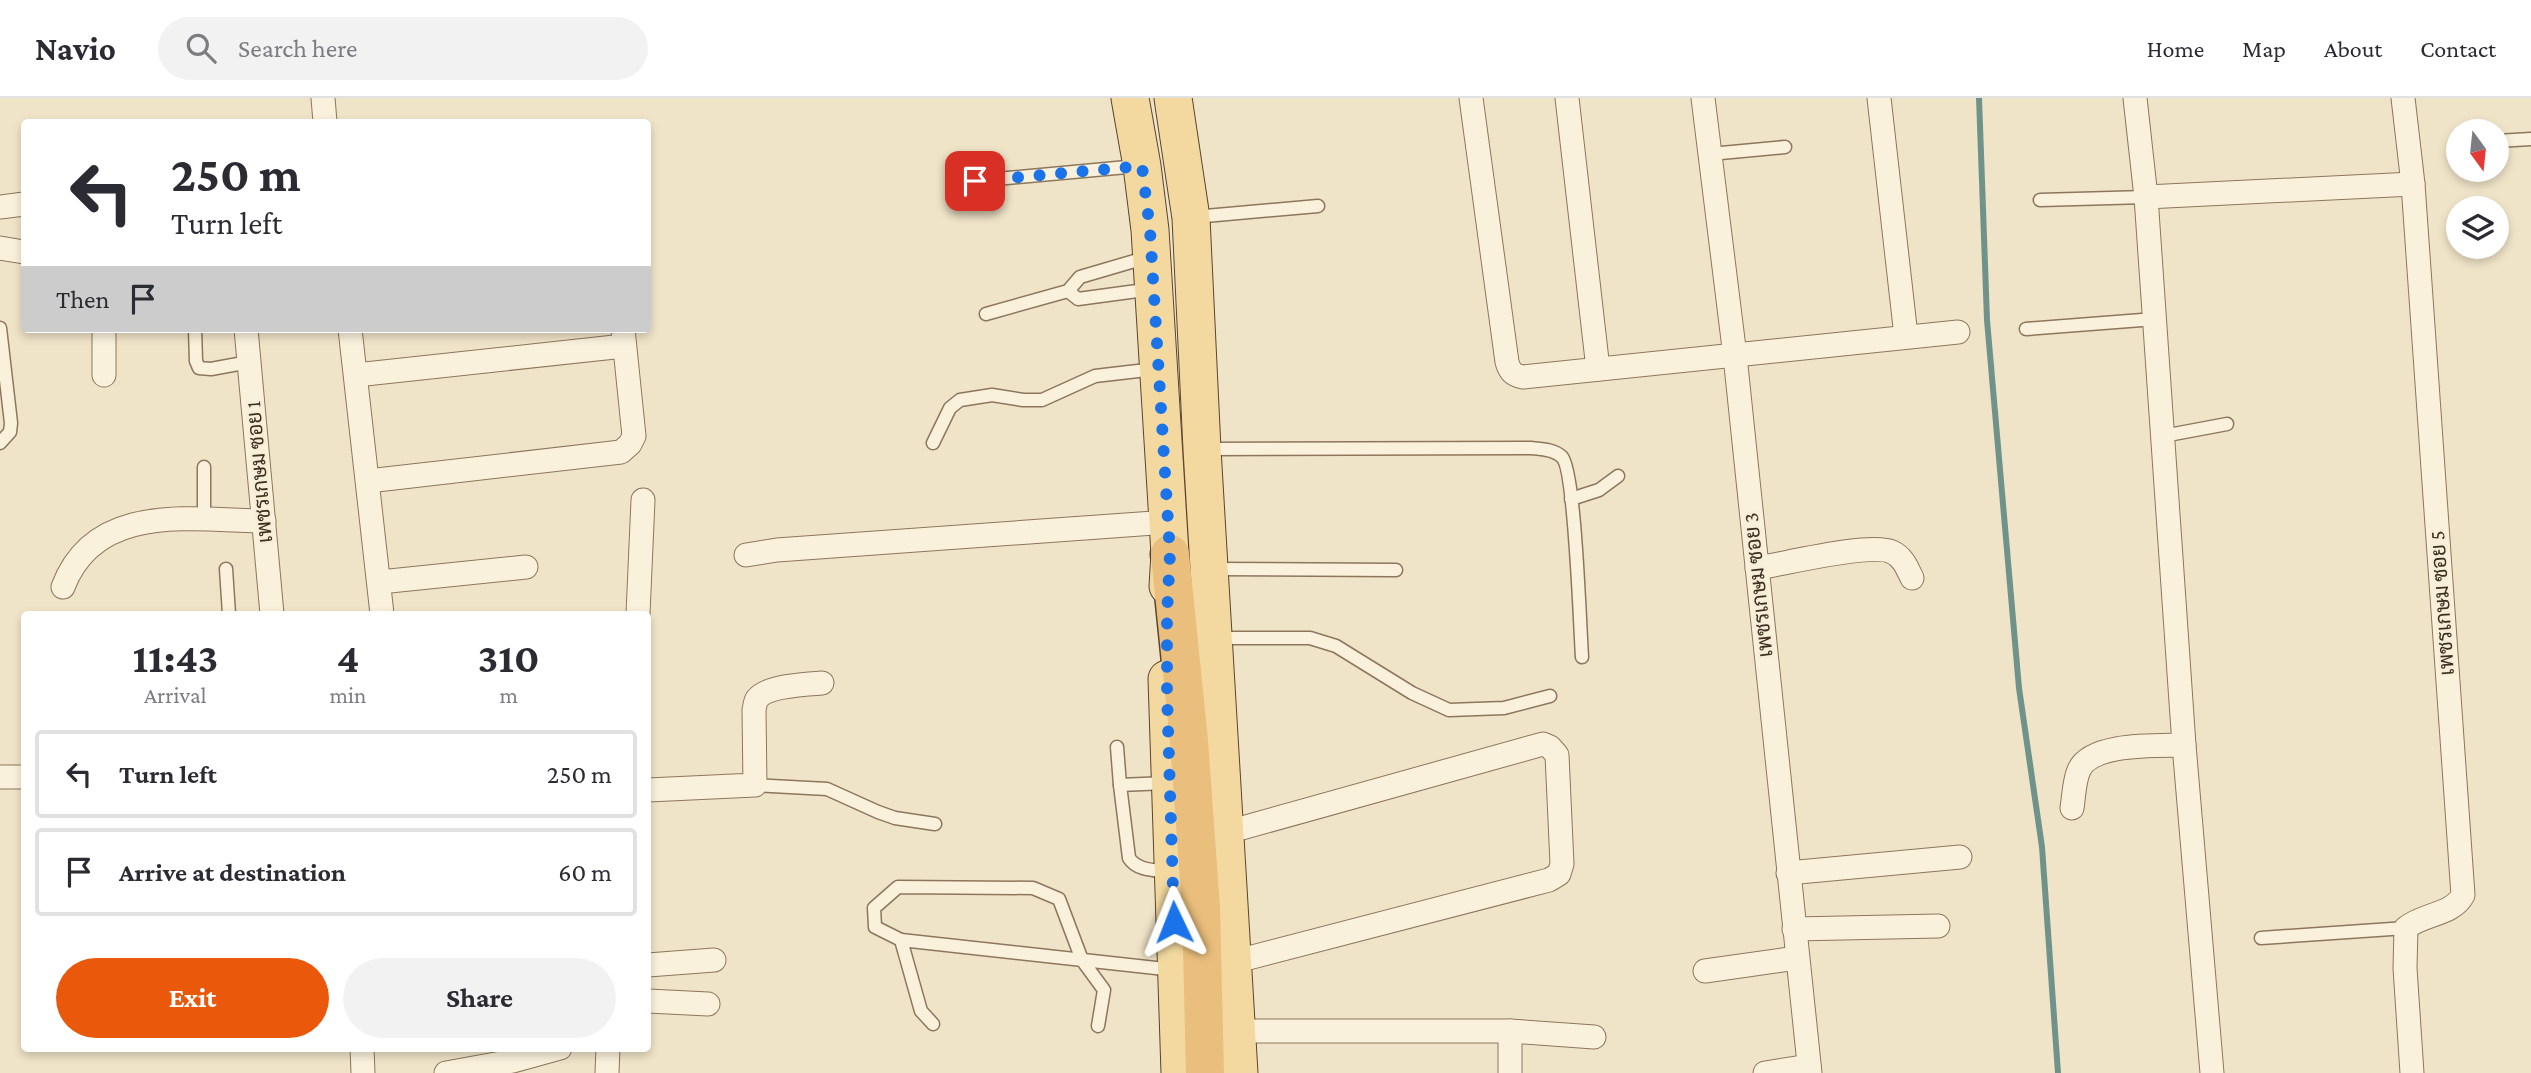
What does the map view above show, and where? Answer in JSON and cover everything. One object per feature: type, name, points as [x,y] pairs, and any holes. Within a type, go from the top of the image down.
[{"type":"highway","points":[[1169,538],[1189,741],[1201,908],[1205,1073]]},
{"type":"main road","points":[[1130,98],[1142,166],[1153,272],[1169,538],[1167,614],[1170,783],[1180,1073]]},
{"type":"main road","points":[[1173,98],[1191,218],[1239,1073]]},
{"type":"street","points":[[323,98],[325,119]]},
{"type":"street","points":[[1471,98],[1510,372],[1523,377],[1958,332]]},
{"type":"street","points":[[1567,98],[1598,369]]},
{"type":"street","name":"เพชรเกษม ซอย 3","points":[[1703,98],[1735,356],[1809,1069]]},
{"type":"street","points":[[1879,98],[1906,336]]},
{"type":"street","points":[[2136,98],[2146,197],[2184,745],[2212,1073]]},
{"type":"street","name":"เพชรเกษม ซอย 5","points":[[2403,98],[2414,147],[2413,184],[2463,895],[2453,906],[2415,920],[2406,928]]},
{"type":"street","points":[[2146,197],[2413,184]]},
{"type":"street","points":[[0,207],[21,204]]},
{"type":"street","points":[[0,248],[21,252]]},
{"type":"street","points":[[104,333],[104,375]]},
{"type":"street","name":"เพชรเกษม ซอย 1","points":[[246,333],[272,611]]},
{"type":"street","points":[[351,333],[383,611]]},
{"type":"street","points":[[356,375],[623,337],[634,436],[631,444],[621,452],[368,481]]},
{"type":"street","points":[[638,611],[643,500]]},
{"type":"street","points":[[62,587],[70,567],[80,554],[101,538],[121,528],[160,519],[264,521]]},
{"type":"street","points":[[746,555],[777,550],[1169,538]]},
{"type":"street","points":[[1757,568],[1870,549],[1892,552],[1904,561],[1912,578]]},
{"type":"street","points":[[380,582],[526,567]]},
{"type":"street","points":[[651,790],[755,785],[754,710],[758,699],[763,694],[782,688],[822,683]]},
{"type":"street","points":[[1224,833],[1543,744],[1557,755],[1562,864],[1559,874],[1549,880],[1233,962]]},
{"type":"street","points":[[2072,808],[2079,768],[2094,755],[2123,747],[2184,745]]},
{"type":"street","points":[[0,777],[21,777]]},
{"type":"street","points":[[1788,873],[1961,857]]},
{"type":"street","points":[[1794,929],[1938,926]]},
{"type":"street","points":[[2406,928],[2405,968],[2412,1073]]},
{"type":"street","points":[[1705,971],[1797,958]]},
{"type":"street","points":[[651,965],[714,960]]},
{"type":"street","points":[[651,1001],[708,1004]]},
{"type":"street","points":[[1237,1031],[1510,1031],[1594,1037]]},
{"type":"street","points":[[1510,1031],[1512,1072]]},
{"type":"street","points":[[362,1052],[363,1073]]},
{"type":"street","points":[[446,1073],[534,1052]]},
{"type":"street","points":[[607,1073],[608,1052]]},
{"type":"street","points":[[1765,1073],[1809,1069]]},
{"type":"lane","points":[[2510,140],[2531,139]]},
{"type":"lane","points":[[1710,154],[1785,147]]},
{"type":"lane","points":[[975,181],[1142,166]]},
{"type":"lane","points":[[2040,200],[2146,197]]},
{"type":"lane","points":[[1191,218],[1318,206]]},
{"type":"lane","points":[[1068,291],[1078,299],[1153,272]]},
{"type":"lane","points":[[986,314],[1068,291],[1080,276],[1153,272]]},
{"type":"lane","points":[[2026,329],[2155,320]]},
{"type":"lane","points":[[0,328],[11,423],[10,432],[0,443]]},
{"type":"lane","points":[[195,333],[196,361],[199,368],[211,369],[249,362]]},
{"type":"lane","points":[[933,443],[950,408],[960,400],[992,395],[1042,400],[1095,376],[1159,368]]},
{"type":"lane","points":[[2163,436],[2227,424]]},
{"type":"lane","points":[[1202,449],[1531,448],[1561,456],[1567,465],[1571,499],[1582,657]]},
{"type":"lane","points":[[204,467],[204,520]]},
{"type":"lane","points":[[1571,499],[1599,491],[1618,476]]},
{"type":"lane","points":[[226,569],[229,611]]},
{"type":"lane","points":[[1209,569],[1396,570]]},
{"type":"lane","points":[[1213,638],[1310,638],[1336,646],[1412,694],[1449,710],[1504,708],[1550,696]]},
{"type":"lane","points":[[1117,747],[1129,858],[1139,867],[1172,873]]},
{"type":"lane","points":[[1120,785],[1170,783]]},
{"type":"lane","points":[[755,785],[827,789],[895,818],[935,824]]},
{"type":"lane","points":[[1098,1026],[1104,990],[1082,960],[1059,899],[1033,888],[898,887],[874,908],[875,927],[901,940],[1082,960],[1175,970]]},
{"type":"lane","points":[[2261,939],[2406,928]]},
{"type":"lane","points":[[901,940],[921,1012],[933,1024]]},
{"type":"waterway","points":[[1979,98],[1987,320],[2019,688],[2042,847],[2058,1073]]},
{"type":"route","points":[[975,181],[1142,166],[1150,230],[1170,554],[1167,590],[1167,693],[1174,922]]}]
